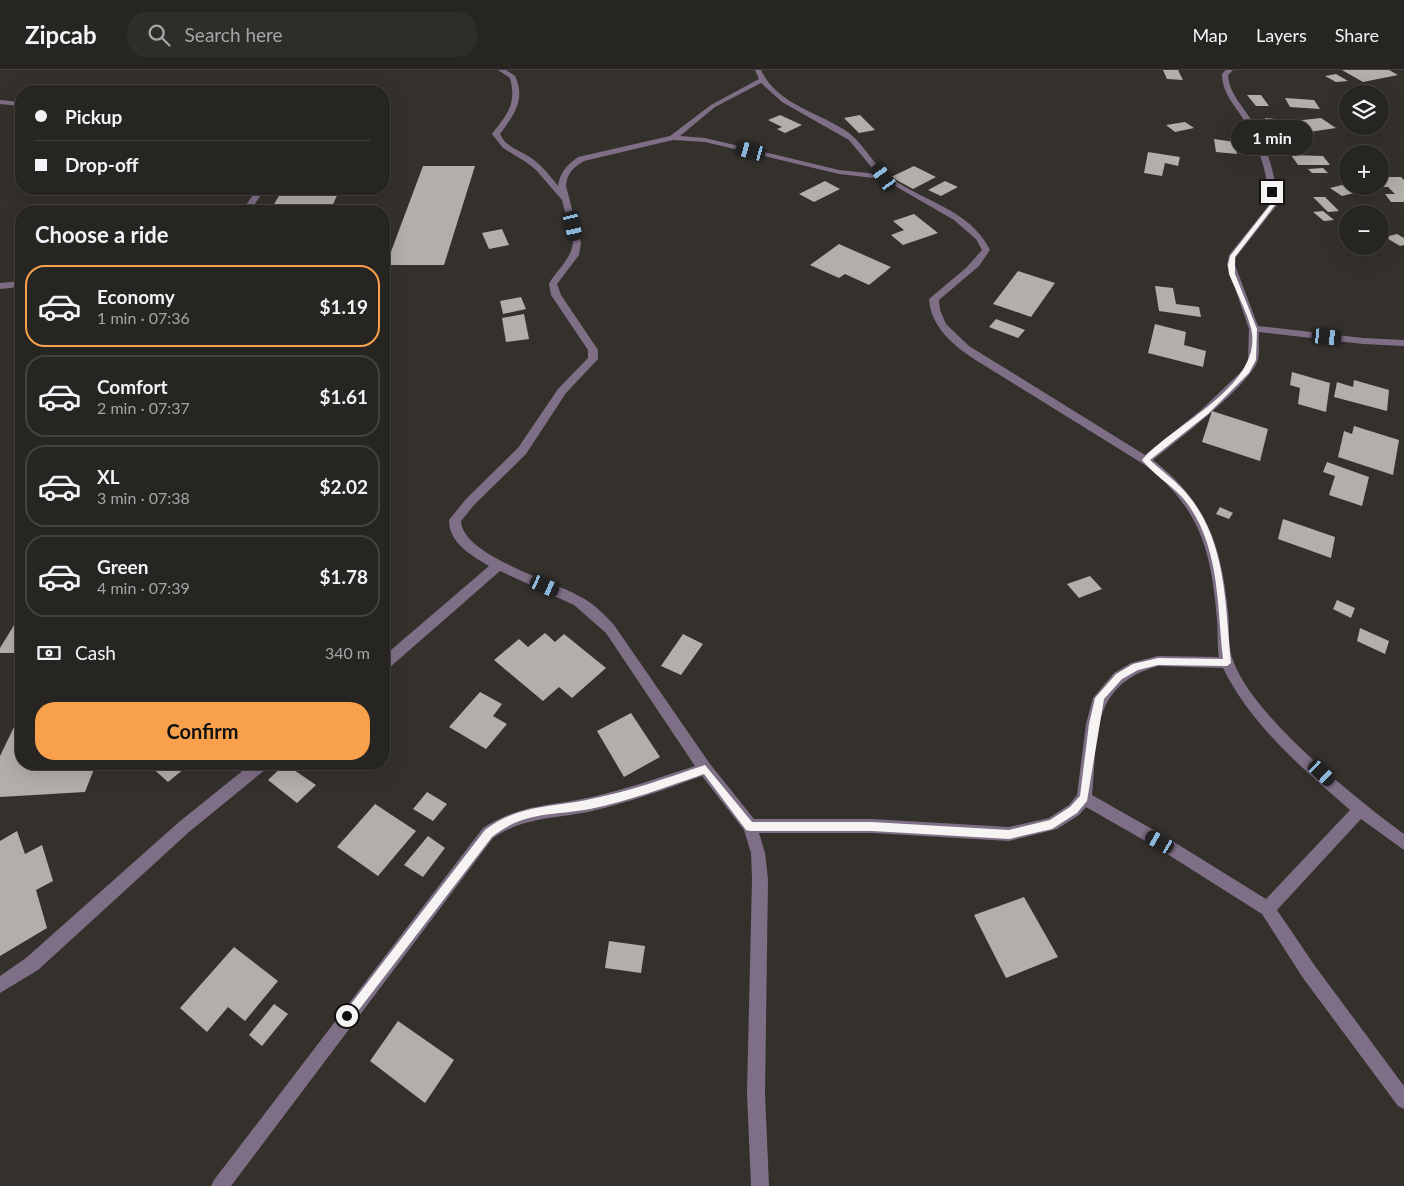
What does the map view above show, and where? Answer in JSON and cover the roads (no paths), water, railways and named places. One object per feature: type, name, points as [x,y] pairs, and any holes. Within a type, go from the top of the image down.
[{"type":"street","points":[[501,70],[513,77],[518,96],[517,104],[496,134],[498,140],[529,160],[564,198]]},
{"type":"street","points":[[1146,460],[1198,419],[1247,372],[1253,360],[1254,329],[1230,265],[1232,257],[1273,205],[1274,198],[1263,158],[1247,118],[1224,84],[1225,74],[1230,70]]},
{"type":"street","points":[[673,138],[713,106],[759,75],[774,94],[853,139],[884,177],[958,219],[973,230],[984,242],[986,250],[981,260],[948,285],[934,299],[934,311],[954,339],[981,359],[1146,460],[1185,495],[1203,523],[1213,546],[1218,575],[1227,663],[1240,689],[1257,710],[1360,810],[1404,843]]},
{"type":"street","points":[[0,102],[15,103]]},
{"type":"street","points":[[760,1186],[756,1093],[760,879],[758,853],[750,826],[705,769],[610,630],[594,612],[577,600],[498,565],[468,545],[456,532],[455,520],[470,502],[522,451],[562,391],[593,360],[593,350],[556,295],[553,284],[557,275],[574,259],[577,252],[573,226],[564,198],[563,177],[570,166],[581,159],[673,138],[712,142],[840,172],[884,177]]},
{"type":"street","points":[[0,286],[15,285]]},
{"type":"street","points":[[1254,329],[1363,341],[1404,343]]},
{"type":"street","points":[[390,659],[498,565]]},
{"type":"street","points":[[750,826],[872,826],[1009,834],[1052,824],[1074,810],[1084,798],[1094,724],[1100,698],[1119,677],[1136,667],[1158,661],[1227,663]]},
{"type":"street","points":[[220,1186],[488,833],[504,822],[521,815],[589,804],[644,791],[705,769]]},
{"type":"street","points":[[0,986],[32,964],[184,826],[254,770]]},
{"type":"street","points":[[1084,798],[1160,842],[1267,909],[1309,972],[1404,1100]]},
{"type":"street","points":[[1267,909],[1360,810]]}]
